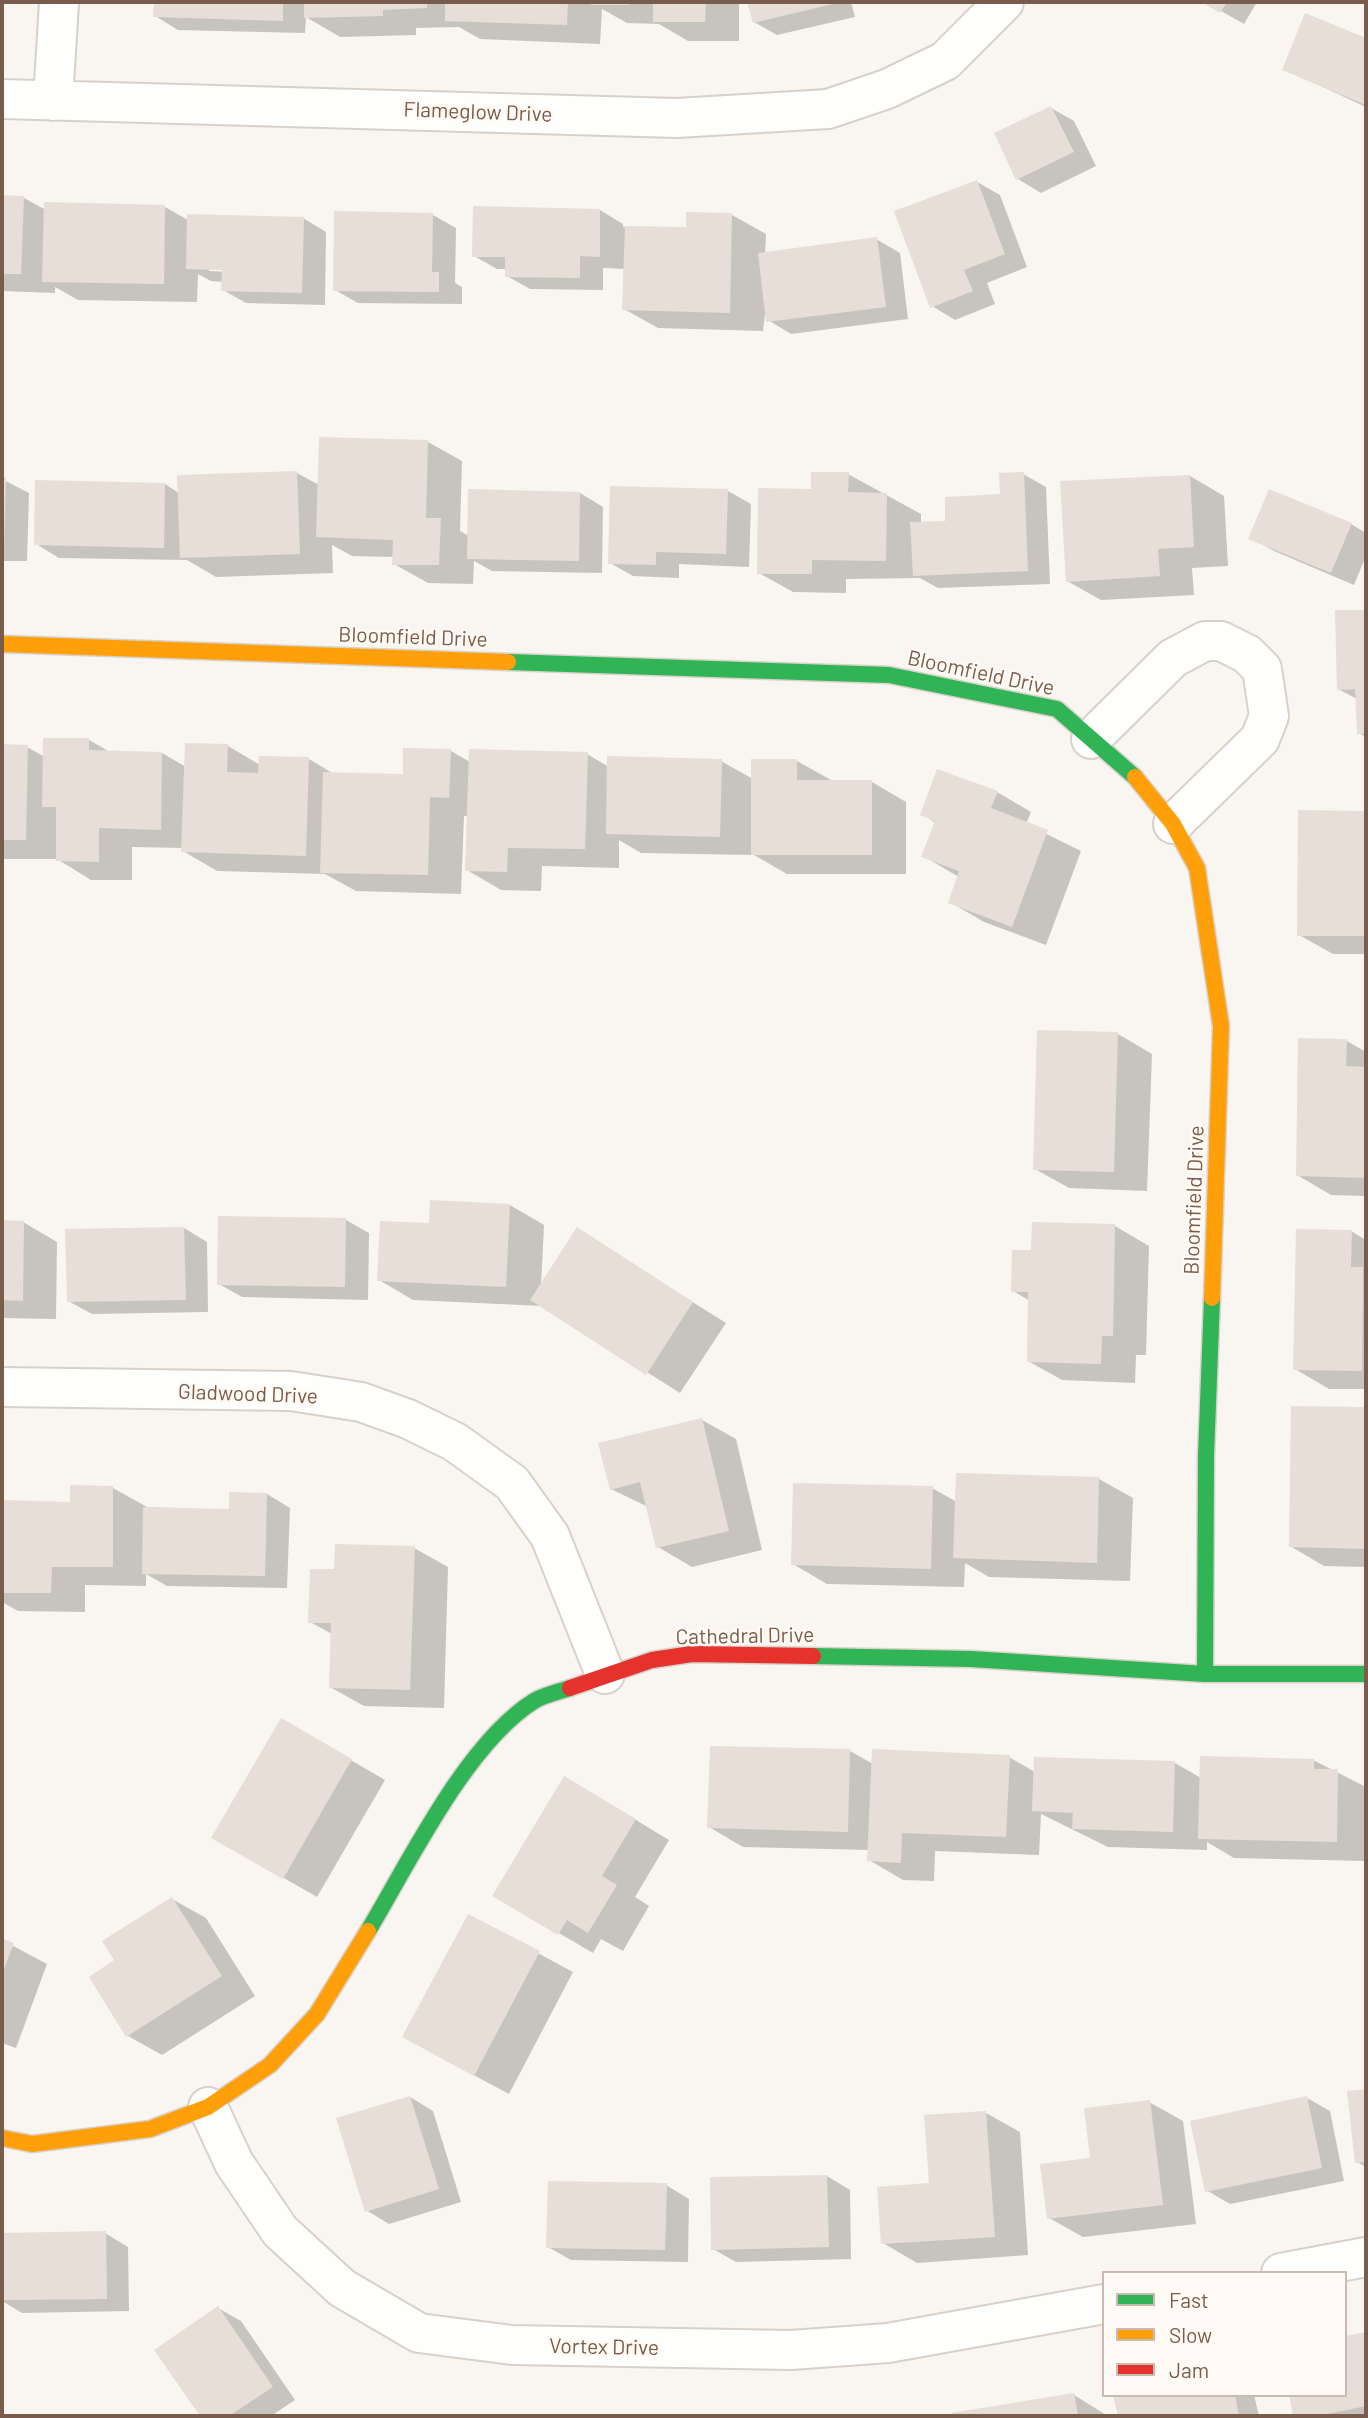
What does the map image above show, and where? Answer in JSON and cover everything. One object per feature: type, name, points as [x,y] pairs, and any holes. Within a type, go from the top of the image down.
[{"type":"street","points":[[53,101],[59,2]]},
{"type":"street","name":"Flameglow Drive","points":[[2,99],[677,118],[828,109],[887,89],[945,61],[1004,2]]},
{"type":"street","points":[[1091,739],[1173,659],[1205,641],[1221,641],[1247,654],[1262,669],[1269,716],[1259,739],[1173,824]]},
{"type":"street","name":"Bloomfield Drive","points":[[2,644],[889,675],[1057,709],[1139,781],[1173,824],[1197,868],[1221,1026],[1206,1456],[1205,1674]]},
{"type":"street","name":"Gladwood Drive","points":[[2,1387],[291,1391],[361,1402],[408,1419],[455,1442],[512,1483],[550,1536],[605,1674]]},
{"type":"street","name":"Cathedral Drive","points":[[2,2138],[32,2144],[139,2131],[208,2107],[270,2065],[317,2014],[470,1763],[500,1728],[537,1700],[605,1674],[652,1660],[692,1654],[732,1654],[971,1659],[1205,1674],[1366,1674]]},
{"type":"street","name":"Vortex Drive","points":[[208,2107],[234,2163],[280,2231],[342,2288],[419,2333],[512,2345],[791,2350],[888,2343],[1102,2304]]},
{"type":"street","points":[[1292,2271],[1366,2258]]},
{"type":"building","points":[[154,2],[283,2],[283,21],[153,17]]},
{"type":"building","points":[[304,2],[427,2],[427,8],[383,10],[383,16],[304,18]]},
{"type":"building","points":[[445,2],[568,2],[567,25],[445,21]]},
{"type":"building","points":[[591,2],[629,2],[629,5],[591,5]]},
{"type":"building","points":[[653,2],[706,2],[705,22],[653,22]]},
{"type":"building","points":[[747,2],[837,2],[837,3],[753,23]]},
{"type":"building","points":[[1201,2],[1227,2],[1220,13]]},
{"type":"building","points":[[1305,13],[1366,38],[1366,105],[1282,70]]},
{"type":"building","points":[[1051,106],[1074,152],[1016,180],[994,133]]},
{"type":"building","points":[[977,180],[1005,254],[964,270],[973,291],[930,308],[894,211]]},
{"type":"building","points":[[2,195],[24,196],[21,274],[2,274]]},
{"type":"building","points":[[44,202],[165,205],[164,284],[42,282]]},
{"type":"building","points":[[473,206],[600,209],[600,257],[580,256],[580,278],[505,277],[505,257],[472,257]]},
{"type":"building","points":[[334,211],[433,213],[432,272],[439,272],[439,292],[333,291]]},
{"type":"building","points":[[686,212],[732,213],[730,313],[622,310],[625,226],[686,227]]},
{"type":"building","points":[[187,214],[304,217],[302,293],[221,291],[222,270],[186,269]]},
{"type":"building","points":[[877,237],[886,307],[766,322],[758,253]]},
{"type":"building","points":[[319,437],[428,440],[426,518],[441,518],[439,565],[392,565],[393,540],[316,537]]},
{"type":"building","points":[[297,471],[300,554],[180,558],[177,475]]},
{"type":"building","points":[[811,472],[849,472],[848,492],[887,493],[886,561],[812,560],[812,574],[757,574],[758,488],[811,489]]},
{"type":"building","points":[[1024,472],[1028,571],[913,576],[910,522],[945,521],[945,497],[1000,494],[999,473]]},
{"type":"building","points":[[1190,475],[1194,547],[1158,549],[1160,576],[1066,582],[1060,481]]},
{"type":"building","points":[[2,477],[6,477],[4,547],[2,547]]},
{"type":"building","points":[[35,480],[165,483],[164,548],[34,545]]},
{"type":"building","points":[[610,486],[728,489],[726,554],[656,552],[656,565],[608,564]]},
{"type":"building","points":[[468,489],[580,492],[579,561],[467,559]]},
{"type":"building","points":[[1269,489],[1352,523],[1331,573],[1248,539]]},
{"type":"building","points":[[1335,610],[1366,610],[1366,734],[1357,734],[1355,689],[1337,690]]},
{"type":"building","points":[[43,738],[89,738],[89,750],[162,752],[161,830],[99,828],[99,862],[56,861],[56,807],[42,807]]},
{"type":"building","points":[[185,743],[228,744],[227,772],[258,773],[259,756],[309,757],[306,856],[181,852]]},
{"type":"building","points":[[2,744],[28,745],[26,840],[2,840]]},
{"type":"building","points":[[403,748],[451,749],[449,798],[430,797],[428,875],[320,873],[323,772],[403,774]]},
{"type":"building","points":[[469,749],[588,752],[585,849],[508,848],[507,872],[465,871]]},
{"type":"building","points":[[607,756],[722,759],[720,837],[606,834]]},
{"type":"building","points":[[751,759],[797,759],[797,780],[872,780],[872,855],[751,855]]},
{"type":"building","points":[[937,769],[998,791],[991,808],[1048,830],[1012,927],[948,903],[959,871],[921,857],[935,821],[920,815]]},
{"type":"building","points":[[1298,810],[1366,811],[1366,936],[1297,936]]},
{"type":"building","points":[[1037,1030],[1118,1032],[1114,1172],[1033,1170]]},
{"type":"building","points":[[1298,1038],[1347,1039],[1346,1066],[1366,1067],[1366,1178],[1296,1176]]},
{"type":"building","points":[[430,1200],[510,1204],[506,1287],[377,1281],[380,1221],[429,1223]]},
{"type":"building","points":[[218,1216],[346,1218],[345,1287],[217,1285]]},
{"type":"building","points":[[2,1220],[24,1221],[23,1301],[2,1300]]},
{"type":"building","points":[[1032,1222],[1115,1224],[1113,1336],[1102,1336],[1101,1364],[1027,1362],[1028,1292],[1011,1292],[1012,1250],[1031,1250]]},
{"type":"building","points":[[184,1227],[186,1300],[67,1302],[65,1229]]},
{"type":"building","points":[[577,1227],[693,1302],[646,1375],[530,1300]]},
{"type":"building","points":[[1296,1229],[1352,1230],[1351,1267],[1363,1267],[1362,1371],[1293,1370]]},
{"type":"building","points":[[1291,1406],[1366,1407],[1366,1549],[1289,1547]]},
{"type":"building","points":[[702,1418],[729,1531],[656,1548],[640,1482],[610,1490],[598,1443]]},
{"type":"building","points":[[956,1473],[1099,1477],[1097,1563],[953,1558]]},
{"type":"building","points":[[793,1483],[933,1486],[931,1569],[791,1565]]},
{"type":"building","points":[[70,1485],[113,1486],[113,1567],[52,1567],[51,1593],[2,1593],[2,1500],[70,1502]]},
{"type":"building","points":[[229,1492],[267,1493],[265,1576],[142,1574],[143,1507],[229,1509]]},
{"type":"building","points":[[335,1544],[415,1546],[410,1690],[329,1688],[331,1623],[308,1623],[310,1569],[334,1569]]},
{"type":"building","points":[[281,1718],[352,1759],[283,1879],[211,1838]]},
{"type":"building","points":[[710,1746],[850,1749],[848,1832],[707,1828]]},
{"type":"building","points":[[872,1749],[1010,1755],[1006,1837],[902,1833],[901,1863],[867,1861]]},
{"type":"building","points":[[1200,1756],[1314,1759],[1314,1769],[1338,1769],[1337,1842],[1198,1839]]},
{"type":"building","points":[[1034,1757],[1175,1761],[1173,1832],[1072,1829],[1073,1813],[1032,1811]]},
{"type":"building","points":[[564,1776],[636,1819],[602,1876],[617,1885],[588,1933],[567,1920],[558,1935],[492,1896]]},
{"type":"building","points":[[172,1897],[222,1976],[126,2037],[89,1977],[114,1960],[102,1941]]},
{"type":"building","points":[[468,1914],[540,1951],[474,2076],[402,2037]]},
{"type":"building","points":[[2,1938],[14,1943],[2,1974]]},
{"type":"building","points":[[1366,2089],[1366,2162],[1355,2163],[1347,2091]]},
{"type":"building","points":[[410,2096],[439,2189],[365,2212],[336,2118]]},
{"type":"building","points":[[1307,2096],[1322,2168],[1205,2192],[1190,2121]]},
{"type":"building","points":[[1150,2100],[1163,2205],[1047,2219],[1040,2164],[1090,2158],[1084,2108]]},
{"type":"building","points":[[986,2111],[995,2237],[881,2244],[877,2187],[929,2183],[924,2115]]},
{"type":"building","points":[[827,2175],[829,2247],[711,2250],[710,2177]]},
{"type":"building","points":[[548,2181],[667,2183],[665,2250],[546,2248]]},
{"type":"building","points":[[106,2231],[107,2299],[2,2300],[2,2233]]},
{"type":"building","points":[[218,2306],[273,2387],[229,2416],[200,2416],[154,2350]]},
{"type":"building","points":[[1366,2332],[1366,2406],[1318,2416],[1293,2416],[1289,2397],[1347,2397],[1347,2336]]},
{"type":"building","points":[[1074,2393],[1078,2416],[951,2416],[951,2413]]},
{"type":"building","points":[[1113,2397],[1235,2397],[1239,2416],[1118,2416]]},
{"type":"traffic: fast","points":[[508,662],[889,675],[1057,709],[1135,777]]},
{"type":"traffic: fast","points":[[1205,1674],[1206,1456],[1212,1298]]},
{"type":"traffic: fast","points":[[813,1656],[971,1659],[1205,1674],[1366,1674]]},
{"type":"traffic: fast","points":[[368,1931],[441,1806],[485,1745],[509,1720],[534,1701],[570,1688]]},
{"type":"traffic: slow","points":[[2,644],[508,662]]},
{"type":"traffic: slow","points":[[1135,777],[1173,824],[1197,868],[1221,1026],[1212,1298]]},
{"type":"traffic: slow","points":[[2,2138],[32,2144],[150,2129],[208,2107],[270,2065],[317,2014],[368,1931]]},
{"type":"traffic: jam","points":[[570,1688],[652,1660],[692,1654],[813,1656]]}]
